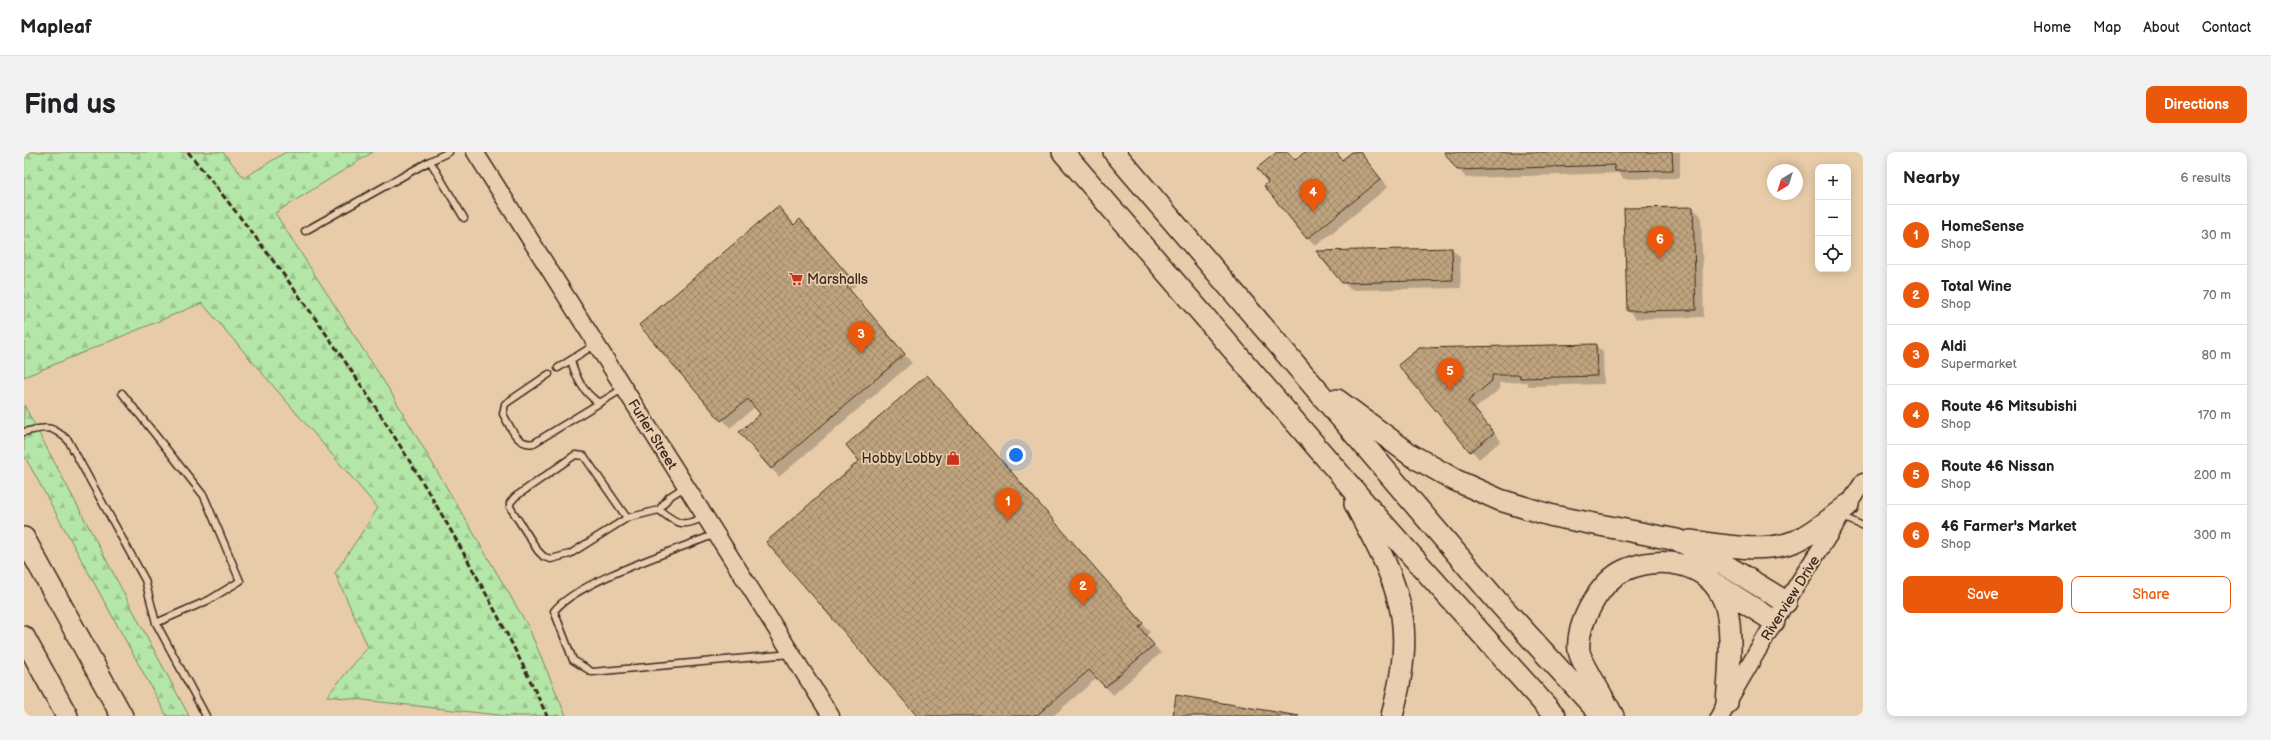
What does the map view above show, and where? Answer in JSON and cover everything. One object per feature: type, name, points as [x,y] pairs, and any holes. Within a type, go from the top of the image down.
[{"type":"highway","points":[[1063,152],[1343,478],[1488,643],[1555,716]]},
{"type":"highway","points":[[1114,152],[1528,637],[1602,716]]},
{"type":"highway","points":[[1304,374],[1411,455],[1455,480],[1480,492],[1500,500],[1553,516],[1677,540],[1753,548],[1778,546],[1796,541],[1845,510]]},
{"type":"highway","points":[[1343,478],[1381,556],[1398,597],[1404,645],[1402,675],[1392,716]]},
{"type":"highway","points":[[24,538],[122,716]]},
{"type":"highway","points":[[1677,540],[1706,553],[1786,602]]},
{"type":"highway","points":[[1613,716],[1579,652],[1582,626],[1592,603],[1617,575],[1625,570],[1650,563],[1674,563],[1686,566],[1703,574],[1724,599],[1728,620],[1730,646],[1724,710]]},
{"type":"highway","points":[[1711,582],[1774,621]]},
{"type":"highway","points":[[24,637],[67,716]]},
{"type":"street","name":"Furler Street","points":[[474,152],[831,716]]},
{"type":"street","name":"Riverview Drive","points":[[1724,710],[1774,621],[1863,482]]},
{"type":"lane","points":[[305,231],[430,161],[449,152]]},
{"type":"lane","points":[[430,161],[464,218]]},
{"type":"lane","points":[[558,368],[596,344]]},
{"type":"lane","points":[[571,360],[576,377],[582,388],[599,403]]},
{"type":"lane","points":[[548,374],[505,404],[503,414],[520,441],[529,445],[624,388]]},
{"type":"lane","points":[[122,393],[204,496],[240,581],[209,600],[156,623]]},
{"type":"lane","points":[[24,432],[44,428],[54,428],[68,440],[145,580],[156,623],[206,716]]},
{"type":"lane","points":[[627,518],[584,456],[580,454],[576,455],[515,497],[510,503],[510,507],[538,551],[544,557],[551,559],[570,554],[627,518],[659,510],[668,497],[686,486]]},
{"type":"lane","points":[[659,510],[674,521],[689,524],[705,516]]},
{"type":"lane","points":[[1845,510],[1863,526]]},
{"type":"lane","points":[[716,534],[598,581],[561,603],[554,611],[573,660],[592,672],[792,654]]},
{"type":"green space","points":[[24,152],[223,152],[244,178],[286,152],[373,152],[275,213],[390,391],[528,626],[566,716],[507,716],[327,696],[368,647],[335,573],[378,508],[202,303],[24,377]]},
{"type":"green space","points":[[24,405],[189,716],[167,716],[24,455]]},
{"type":"building","points":[[1277,152],[1288,152],[1295,160],[1305,152],[1336,152],[1342,160],[1352,152],[1360,152],[1381,179],[1307,239],[1264,186],[1268,182],[1257,168]]},
{"type":"building","points":[[1444,152],[1672,152],[1673,170],[1615,171],[1614,165],[1457,170]]},
{"type":"building","points":[[778,206],[794,225],[800,219],[849,276],[843,282],[905,354],[771,469],[739,432],[760,414],[748,399],[721,421],[639,325]]},
{"type":"building","points":[[1693,207],[1696,310],[1627,311],[1624,208]]},
{"type":"building","points":[[1452,248],[1453,280],[1342,283],[1316,251]]},
{"type":"building","points":[[1596,344],[1597,376],[1520,378],[1520,375],[1492,375],[1492,381],[1468,401],[1494,433],[1470,452],[1398,365],[1419,348]]},
{"type":"building","points":[[927,375],[1143,623],[1139,627],[1154,645],[1105,687],[1089,670],[1036,716],[917,716],[766,542],[859,461],[846,445]]},
{"type":"building","points":[[1176,695],[1299,716],[1173,716]]},
{"type":"railway","points":[[188,152],[291,285],[386,423],[430,494],[471,567],[547,716]]},
{"type":"place","name":"Route 46 Mitsubishi","points":[[1313,212]]},
{"type":"place","name":"46 Farmer's Market","points":[[1660,259]]},
{"type":"place","name":"Marshalls","points":[[796,279]]},
{"type":"place","name":"Aldi","points":[[861,354]]},
{"type":"place","name":"Route 46 Nissan","points":[[1450,391]]},
{"type":"place","name":"Hobby Lobby","points":[[953,458]]},
{"type":"place","name":"HomeSense","points":[[1008,521]]},
{"type":"place","name":"Total Wine","points":[[1083,606]]}]
